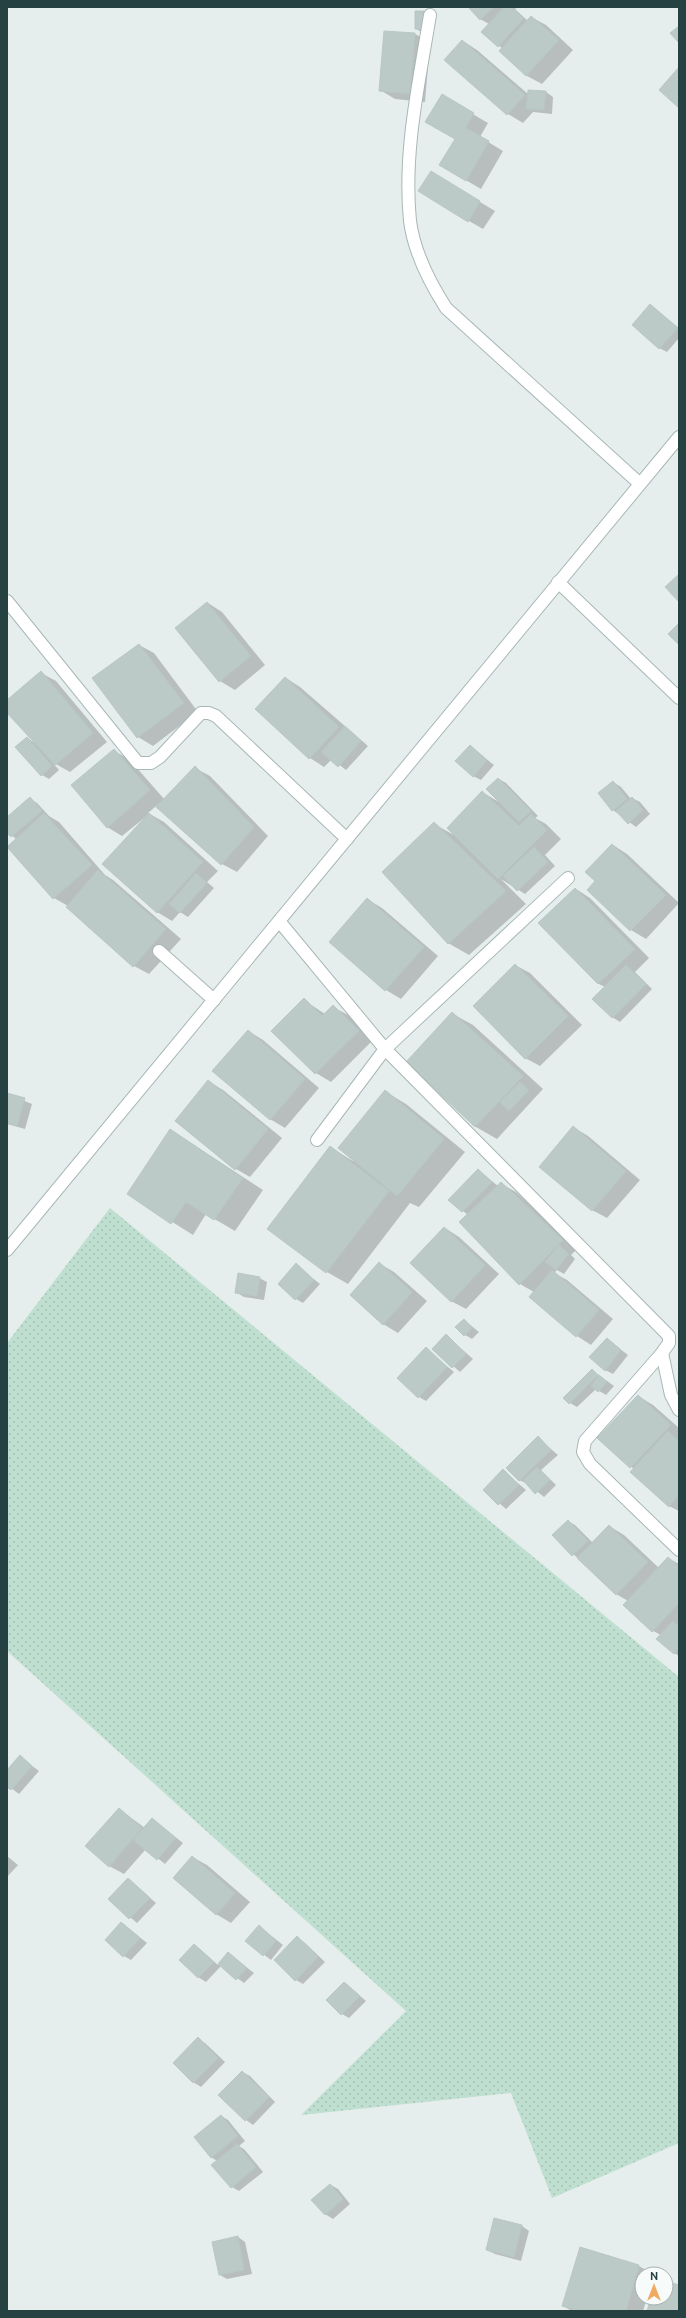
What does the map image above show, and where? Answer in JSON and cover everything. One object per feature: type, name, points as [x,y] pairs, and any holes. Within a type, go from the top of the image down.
[{"type":"street","points":[[430,15],[408,150],[410,222],[429,282],[446,308],[639,483]]},
{"type":"street","points":[[7,1250],[639,483],[679,437]]},
{"type":"street","points":[[558,582],[679,698]]},
{"type":"street","points":[[7,601],[138,763],[151,763],[160,757],[201,713],[208,713],[216,716],[347,839]]},
{"type":"street","points":[[317,1140],[386,1049],[568,878]]},
{"type":"street","points":[[279,921],[386,1049],[669,1336],[669,1343],[662,1353],[586,1441],[583,1452],[590,1464],[679,1550]]},
{"type":"street","points":[[159,952],[214,1000]]},
{"type":"street","points":[[662,1353],[671,1395],[679,1410]]},
{"type":"green space","points":[[110,1208],[679,1677],[679,2143],[552,2198],[511,2093],[301,2115],[406,2011],[7,1651],[7,1343]]},
{"type":"building","points":[[468,7],[494,7],[480,20]]},
{"type":"building","points":[[504,7],[511,7],[524,18],[498,47],[481,32]]},
{"type":"building","points":[[415,11],[424,11],[423,29],[415,29]]},
{"type":"building","points":[[531,16],[559,40],[526,76],[499,51]]},
{"type":"building","points":[[679,26],[679,43],[670,33]]},
{"type":"building","points":[[384,31],[415,33],[410,94],[379,91]]},
{"type":"building","points":[[462,40],[525,95],[507,115],[444,60]]},
{"type":"building","points":[[679,67],[679,108],[659,90]]},
{"type":"building","points":[[528,90],[546,91],[544,110],[526,109]]},
{"type":"building","points":[[442,94],[474,113],[466,128],[489,141],[466,181],[439,165],[455,139],[425,122]]},
{"type":"building","points":[[431,171],[480,201],[468,222],[418,191]]},
{"type":"building","points":[[650,304],[678,328],[659,349],[632,325]]},
{"type":"building","points":[[679,574],[679,602],[665,587]]},
{"type":"building","points":[[207,602],[251,656],[219,682],[175,628]]},
{"type":"building","points":[[679,623],[679,645],[668,634]]},
{"type":"building","points":[[139,644],[184,703],[137,738],[92,678]]},
{"type":"building","points":[[41,671],[93,733],[55,765],[7,713],[7,700]]},
{"type":"building","points":[[285,677],[339,727],[309,759],[255,709]]},
{"type":"building","points":[[345,726],[361,741],[338,767],[321,752]]},
{"type":"building","points":[[27,737],[52,766],[41,776],[15,747]]},
{"type":"building","points":[[470,745],[487,760],[473,777],[455,761]]},
{"type":"building","points":[[114,749],[150,790],[107,828],[71,785]]},
{"type":"building","points":[[195,766],[254,827],[221,865],[156,807]]},
{"type":"building","points":[[498,778],[531,811],[519,822],[486,789]]},
{"type":"building","points":[[613,781],[627,799],[612,811],[598,793]]},
{"type":"building","points":[[482,791],[519,826],[531,814],[547,830],[498,879],[447,828]]},
{"type":"building","points":[[30,797],[42,811],[11,837],[7,833],[7,817]]},
{"type":"building","points":[[632,797],[643,810],[628,824],[616,811]]},
{"type":"building","points":[[44,813],[92,865],[53,899],[7,847]]},
{"type":"building","points":[[149,813],[203,862],[157,913],[102,864]]},
{"type":"building","points":[[434,822],[506,891],[448,944],[382,872]]},
{"type":"building","points":[[612,844],[666,895],[630,931],[587,890],[595,881],[585,872]]},
{"type":"building","points":[[534,847],[548,862],[517,891],[503,876]]},
{"type":"building","points":[[98,870],[166,929],[133,967],[66,907]]},
{"type":"building","points":[[196,873],[207,883],[180,913],[169,904]]},
{"type":"building","points":[[575,888],[635,949],[598,984],[538,923]]},
{"type":"building","points":[[367,898],[424,947],[385,991],[329,942]]},
{"type":"building","points":[[515,964],[568,1016],[525,1059],[473,1006]]},
{"type":"building","points":[[626,965],[646,984],[612,1018],[592,999]]},
{"type":"building","points":[[304,998],[322,1016],[333,1005],[359,1031],[315,1074],[271,1031]]},
{"type":"building","points":[[452,1012],[523,1076],[475,1127],[406,1062]]},
{"type":"building","points":[[248,1030],[305,1079],[270,1120],[212,1071]]},
{"type":"building","points":[[208,1080],[268,1129],[235,1170],[175,1121]]},
{"type":"building","points":[[520,1082],[529,1090],[509,1111],[500,1102]]},
{"type":"building","points":[[385,1090],[444,1139],[397,1196],[338,1148]]},
{"type":"building","points":[[7,1093],[25,1098],[17,1126],[7,1123]]},
{"type":"building","points":[[573,1126],[626,1171],[592,1211],[539,1167]]},
{"type":"building","points":[[170,1129],[243,1178],[214,1220],[186,1202],[171,1224],[127,1194]]},
{"type":"building","points":[[330,1146],[389,1191],[326,1273],[267,1229]]},
{"type":"building","points":[[478,1169],[492,1182],[462,1212],[448,1200]]},
{"type":"building","points":[[501,1182],[563,1240],[519,1285],[459,1222]]},
{"type":"building","points":[[444,1227],[485,1265],[451,1302],[410,1263]]},
{"type":"building","points":[[559,1245],[569,1254],[556,1270],[545,1262]]},
{"type":"building","points":[[379,1262],[412,1292],[383,1325],[350,1295]]},
{"type":"building","points":[[296,1263],[314,1280],[295,1300],[278,1284]]},
{"type":"building","points":[[552,1270],[599,1310],[576,1337],[529,1297]]},
{"type":"building","points":[[238,1273],[260,1277],[257,1296],[235,1293]]},
{"type":"building","points":[[464,1319],[472,1328],[464,1336],[455,1327]]},
{"type":"building","points":[[446,1334],[466,1354],[452,1368],[432,1349]]},
{"type":"building","points":[[607,1338],[621,1350],[605,1371],[589,1357]]},
{"type":"building","points":[[426,1347],[447,1367],[418,1398],[397,1378]]},
{"type":"building","points":[[592,1369],[598,1375],[569,1404],[563,1398]]},
{"type":"building","points":[[599,1375],[607,1382],[598,1392],[591,1386]]},
{"type":"building","points":[[638,1395],[671,1425],[630,1468],[597,1438]]},
{"type":"building","points":[[668,1431],[679,1442],[679,1495],[669,1507],[630,1472]]},
{"type":"building","points":[[538,1436],[551,1450],[519,1481],[506,1468]]},
{"type":"building","points":[[537,1467],[550,1480],[535,1494],[523,1480]]},
{"type":"building","points":[[503,1469],[519,1485],[498,1505],[483,1490]]},
{"type":"building","points":[[568,1520],[588,1541],[572,1556],[552,1535]]},
{"type":"building","points":[[609,1525],[648,1562],[616,1595],[577,1558]]},
{"type":"building","points":[[668,1557],[679,1567],[679,1603],[652,1632],[623,1605]]},
{"type":"building","points":[[673,1621],[679,1627],[679,1648],[674,1654],[656,1639]]},
{"type":"building","points":[[20,1755],[32,1766],[11,1790],[7,1787],[7,1770]]},
{"type":"building","points":[[119,1808],[142,1828],[109,1867],[85,1846]]},
{"type":"building","points":[[152,1818],[176,1838],[157,1860],[133,1840]]},
{"type":"building","points":[[192,1856],[235,1893],[216,1915],[173,1878]]},
{"type":"building","points":[[128,1878],[150,1898],[129,1919],[108,1899]]},
{"type":"building","points":[[121,1922],[140,1938],[123,1957],[105,1940]]},
{"type":"building","points":[[259,1925],[276,1941],[263,1956],[245,1941]]},
{"type":"building","points":[[297,1936],[318,1957],[295,1981],[274,1960]]},
{"type":"building","points":[[194,1944],[214,1962],[198,1978],[179,1960]]},
{"type":"building","points":[[228,1952],[247,1968],[236,1980],[218,1964]]},
{"type":"building","points":[[344,1982],[360,1996],[341,2015],[326,2000]]},
{"type":"building","points":[[198,2037],[218,2058],[193,2083],[173,2063]]},
{"type":"building","points":[[242,2071],[269,2097],[245,2121],[218,2095]]},
{"type":"building","points":[[221,2115],[238,2136],[211,2158],[194,2137]]},
{"type":"building","points":[[237,2144],[256,2167],[231,2188],[211,2165]]},
{"type":"building","points":[[330,2184],[343,2199],[325,2215],[311,2200]]},
{"type":"building","points":[[494,2218],[522,2225],[514,2257],[486,2250]]},
{"type":"building","points":[[238,2236],[244,2270],[219,2275],[212,2242]]},
{"type":"building","points":[[580,2247],[639,2265],[634,2266],[634,2283],[626,2311],[578,2311],[562,2306]]},
{"type":"building","points":[[674,2283],[679,2285],[679,2311],[647,2311],[649,2306],[674,2306]]}]
